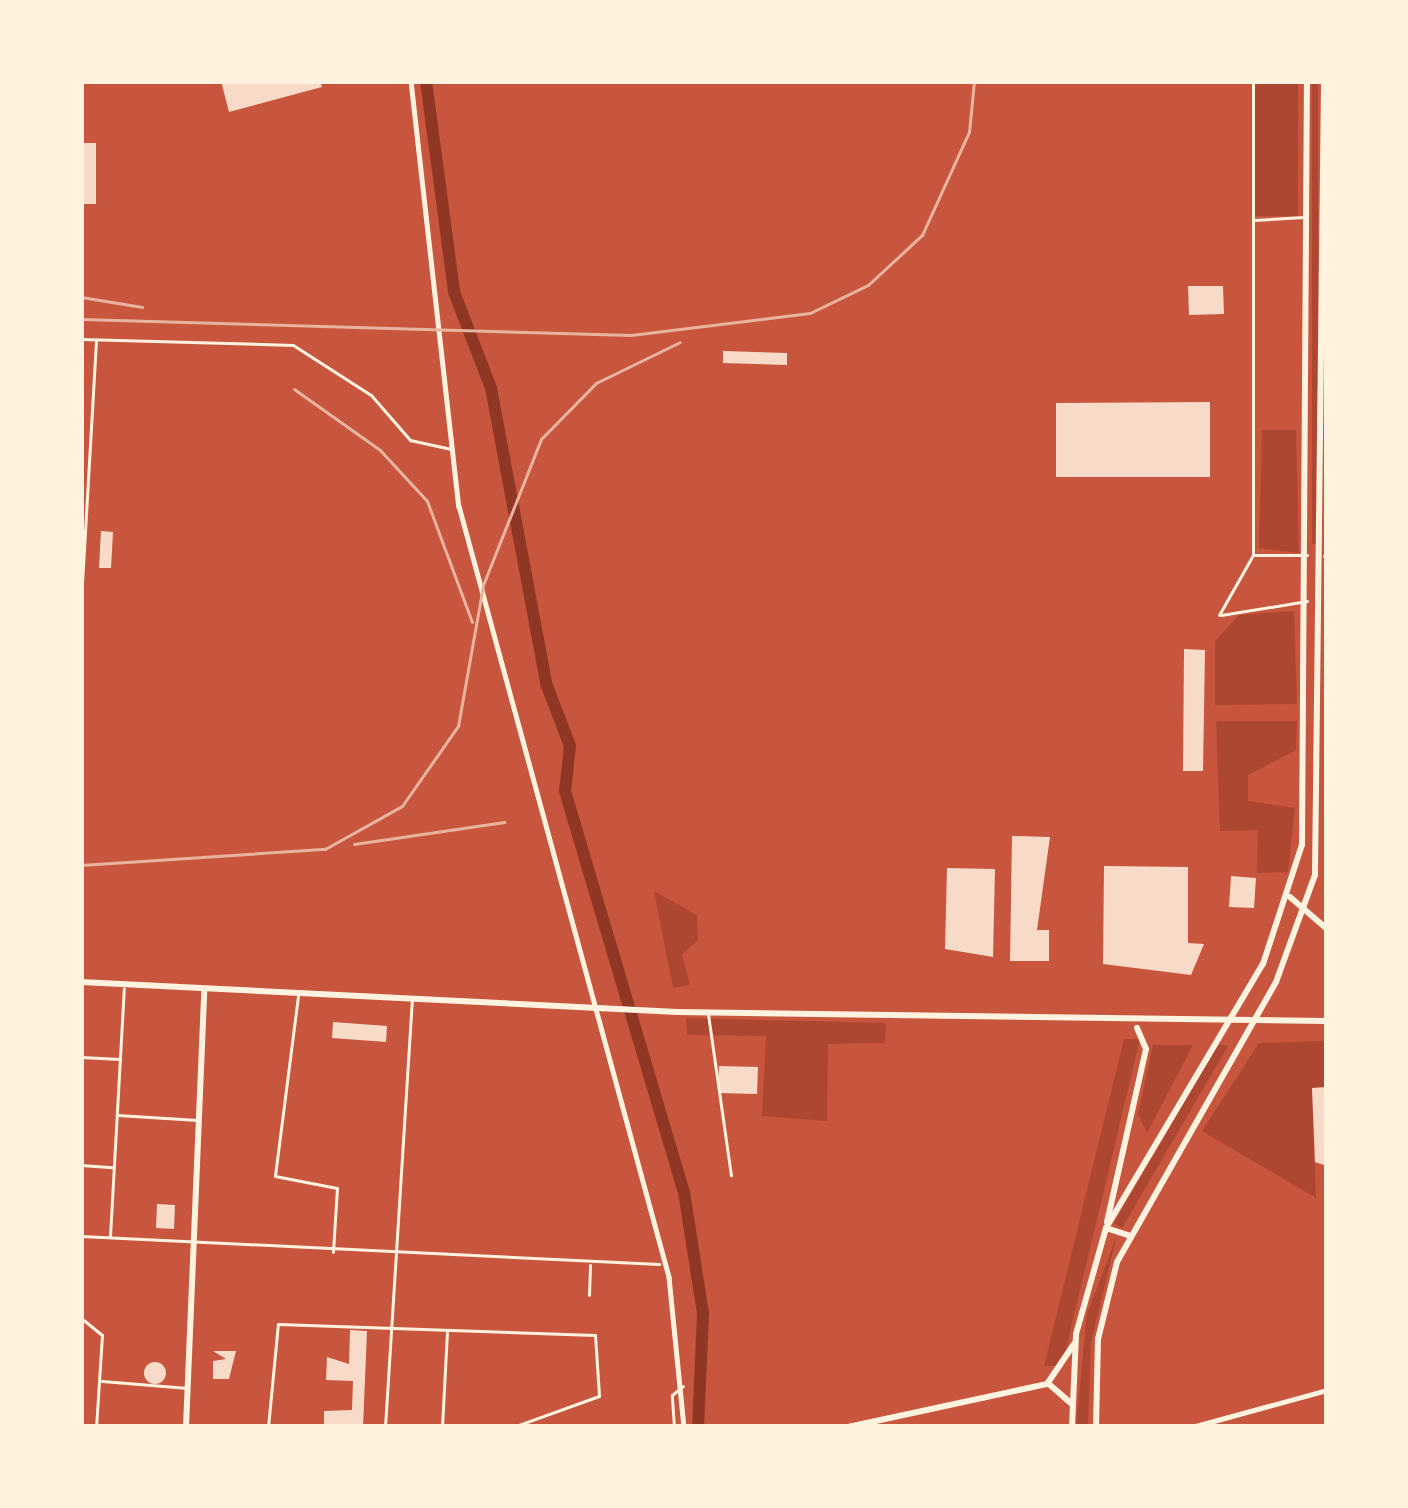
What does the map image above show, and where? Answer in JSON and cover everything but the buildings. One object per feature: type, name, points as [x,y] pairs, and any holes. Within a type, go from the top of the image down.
[{"type":"main road","points":[[1106,1228],[1224,1025],[1290,897],[1305,806],[1307,81]]},
{"type":"main road","points":[[1095,1424],[1102,1315],[1128,1234],[1252,1024],[1308,904],[1323,806],[1324,81]]},
{"type":"main road","points":[[1307,556],[1325,556]]},
{"type":"main road","points":[[1290,897],[1308,904],[1327,928]]},
{"type":"main road","points":[[81,982],[647,1011],[1134,1025],[1327,1021]]},
{"type":"main road","points":[[186,1427],[204,988]]},
{"type":"main road","points":[[1072,1427],[1076,1338],[1146,1049],[1134,1025]]},
{"type":"main road","points":[[1106,1228],[1128,1234]]},
{"type":"main road","points":[[848,1427],[1047,1384],[1076,1338]]},
{"type":"main road","points":[[1047,1384],[1071,1403]]},
{"type":"street","points":[[411,81],[452,449],[659,1264],[683,1386],[684,1427]]},
{"type":"street","points":[[1252,81],[1253,554],[1219,615],[1307,602]]},
{"type":"street","points":[[1252,220],[1306,217]]},
{"type":"street","points":[[1294,220],[1307,240]]},
{"type":"street","points":[[81,339],[293,345],[352,380],[410,440],[452,449]]},
{"type":"street","points":[[81,602],[96,340]]},
{"type":"street","points":[[1253,554],[1307,556]]},
{"type":"street","points":[[110,1238],[124,985]]},
{"type":"street","points":[[298,993],[275,1176],[337,1188],[333,1254]]},
{"type":"street","points":[[385,1427],[412,999]]},
{"type":"street","points":[[708,1012],[731,1175]]},
{"type":"street","points":[[81,1057],[120,1059]]},
{"type":"street","points":[[116,1115],[200,1120]]},
{"type":"street","points":[[81,1165],[113,1167]]},
{"type":"street","points":[[81,1236],[333,1254],[659,1264]]},
{"type":"street","points":[[589,1295],[590,1263]]},
{"type":"street","points":[[81,1318],[100,1326],[96,1427]]},
{"type":"street","points":[[268,1427],[278,1324],[595,1335],[599,1396],[513,1427]]},
{"type":"street","points":[[442,1427],[447,1330]]},
{"type":"street","points":[[100,1381],[188,1388]]},
{"type":"street","points":[[674,1427],[672,1395],[683,1386]]},
{"type":"street","points":[[1192,1427],[1327,1390]]},
{"type":"shaded area","points":[[1253,81],[1298,81],[1298,216],[1255,216]]},
{"type":"shaded area","points":[[1312,81],[1318,81],[1318,544],[1312,544]]},
{"type":"shaded area","points":[[1262,430],[1296,430],[1299,553],[1259,548]]},
{"type":"shaded area","points":[[1294,611],[1297,704],[1215,705],[1215,641],[1239,615]]},
{"type":"shaded area","points":[[1216,721],[1297,721],[1296,750],[1248,775],[1248,801],[1295,808],[1288,872],[1257,873],[1258,830],[1220,831]]},
{"type":"shaded area","points":[[654,891],[697,915],[698,940],[682,955],[690,985],[673,988]]},
{"type":"shaded area","points":[[686,1018],[886,1023],[885,1043],[828,1044],[827,1121],[762,1116],[766,1036],[687,1035]]},
{"type":"shaded area","points":[[1124,1039],[1140,1039],[1062,1366],[1044,1366]]},
{"type":"shaded area","points":[[1327,1041],[1327,1087],[1312,1088],[1316,1198],[1202,1131],[1259,1043]]},
{"type":"shaded area","points":[[1218,1044],[1228,1046],[1122,1228],[1114,1223]]},
{"type":"shaded area","points":[[1153,1045],[1193,1045],[1147,1133],[1138,1114]]},
{"type":"shaded area","points":[[1117,1235],[1091,1342],[1088,1427],[1076,1427],[1087,1314]]},
{"type":"waterway","points":[[426,81],[454,292],[491,388],[547,686],[570,746],[565,791],[684,1192],[703,1314],[698,1427]]},
{"type":"railway","points":[[81,319],[631,335],[810,313],[868,285],[922,235],[969,132],[974,81]]},
{"type":"railway","points":[[81,297],[142,307]]},
{"type":"railway","points":[[81,865],[325,849],[402,806],[458,726],[483,585],[541,439],[596,383],[680,342]]},
{"type":"railway","points":[[294,389],[380,450],[427,501],[472,622]]},
{"type":"railway","points":[[354,844],[504,822]]}]
